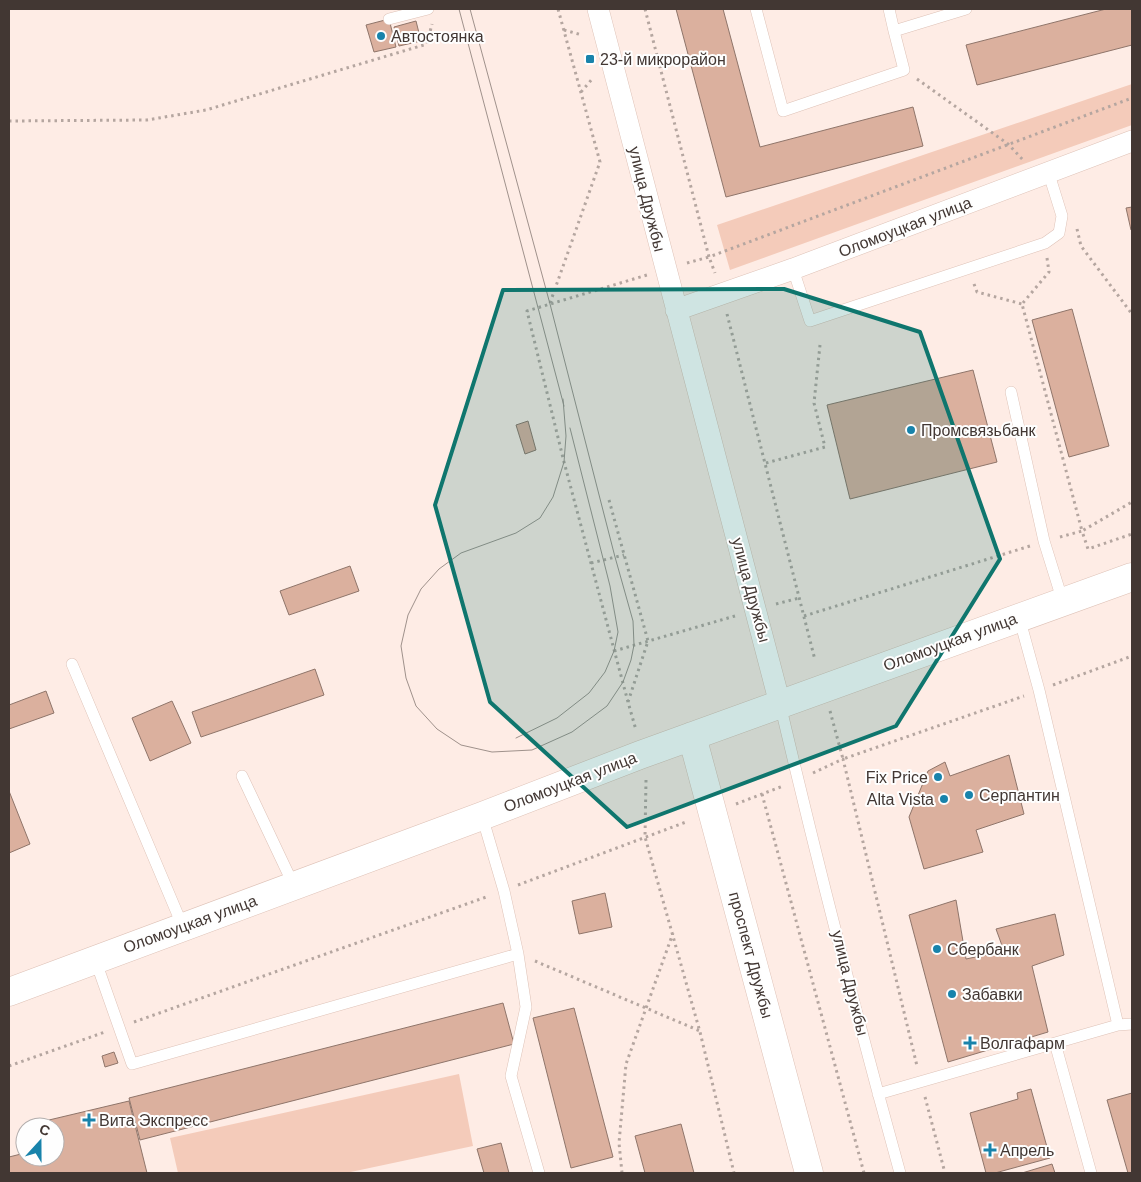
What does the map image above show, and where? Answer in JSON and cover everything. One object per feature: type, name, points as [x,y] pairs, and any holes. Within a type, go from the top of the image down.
[{"type":"street","name":"улица Дружбы","points":[[598,9],[780,704]]},
{"type":"street","name":"Оломоуцкая улица","points":[[676,310],[794,269],[1132,140]]},
{"type":"street","name":"Оломоуцкая улица","points":[[9,992],[692,736],[1132,577]]},
{"type":"street","name":"проспект Дружбы","points":[[692,736],[809,1173]]},
{"type":"lane","points":[[756,9],[784,111],[904,70],[889,9]]},
{"type":"lane","points":[[894,31],[966,9]]},
{"type":"lane","points":[[389,19],[431,13]]},
{"type":"lane","points":[[794,269],[810,321],[1045,243],[1059,233],[1062,216],[1048,171]]},
{"type":"lane","points":[[1011,392],[1044,541],[1063,602]]},
{"type":"lane","points":[[1020,617],[1118,1025]]},
{"type":"lane","points":[[72,664],[183,927]]},
{"type":"lane","name":"улица Дружбы","points":[[780,704],[878,1094],[900,1173]]},
{"type":"lane","points":[[242,776],[294,886]]},
{"type":"lane","points":[[482,816],[504,891],[518,954],[526,1007],[511,1076],[539,1173]]},
{"type":"lane","points":[[95,960],[132,1064],[518,954]]},
{"type":"lane","points":[[878,1094],[1118,1025],[1132,1024]]},
{"type":"lane","points":[[1055,1043],[1091,1173]]},
{"type":"path","points":[[550,304],[600,162],[558,9]]},
{"type":"path","points":[[645,9],[709,256],[716,274]]},
{"type":"path","points":[[9,121],[147,120],[206,110],[427,44],[431,13]]},
{"type":"path","points":[[564,29],[585,36]]},
{"type":"path","points":[[904,70],[1008,144],[1024,162]]},
{"type":"path","points":[[581,93],[595,76]]},
{"type":"path","points":[[685,264],[1132,98]]},
{"type":"path","points":[[1062,216],[1075,220],[1081,246],[1132,314]]},
{"type":"path","points":[[1022,304],[1049,272],[1045,243]]},
{"type":"path","points":[[636,734],[564,462],[527,311],[652,274]]},
{"type":"path","points":[[977,292],[1022,304]]},
{"type":"path","points":[[1022,304],[1088,549],[1132,534]]},
{"type":"path","points":[[726,307],[815,660]]},
{"type":"path","points":[[766,463],[825,447],[814,403],[820,345]]},
{"type":"path","points":[[609,500],[648,641],[628,702]]},
{"type":"path","points":[[804,616],[1044,541],[1082,531],[1132,502]]},
{"type":"path","points":[[591,564],[624,555]]},
{"type":"path","points":[[768,606],[799,598]]},
{"type":"path","points":[[614,651],[743,614]]},
{"type":"path","points":[[811,774],[843,759],[1132,656]]},
{"type":"path","points":[[830,711],[945,1173]]},
{"type":"path","points":[[646,780],[645,837],[700,1032],[734,1173]]},
{"type":"path","points":[[735,804],[788,784]]},
{"type":"path","points":[[762,794],[864,1173]]},
{"type":"path","points":[[9,1066],[504,891],[686,822]]},
{"type":"path","points":[[622,1173],[619,1143],[626,1064],[673,933]]},
{"type":"path","points":[[518,954],[700,1032]]},
{"type":"highlighted area","points":[[784,289],[920,332],[1000,559],[896,726],[627,827],[490,702],[435,505],[503,290]]},
{"type":"shaded area","points":[[1132,84],[1132,125],[730,270],[717,225]]},
{"type":"shaded area","points":[[459,1074],[473,1146],[346,1173],[178,1173],[170,1138]]},
{"type":"building","points":[[676,9],[723,9],[760,147],[913,107],[923,146],[726,197]]},
{"type":"building","points":[[1106,9],[1132,9],[1132,45],[977,85],[966,45]]},
{"type":"building","name":"Автостоянка","points":[[389,19],[396,47],[374,52],[366,25]]},
{"type":"building","points":[[416,21],[421,41],[399,46],[394,27]]},
{"type":"building","points":[[1132,207],[1132,229],[1131,230],[1126,208]]},
{"type":"building","points":[[1072,309],[1109,446],[1069,457],[1032,320]]},
{"type":"building","name":"Промсвязьбанк","points":[[973,370],[997,462],[850,499],[827,405]]},
{"type":"building","points":[[528,421],[536,450],[525,454],[516,425]]},
{"type":"building","points":[[350,566],[359,591],[289,615],[280,591]]},
{"type":"building","points":[[315,669],[324,695],[201,737],[192,712]]},
{"type":"building","points":[[46,691],[54,713],[9,729],[9,705]]},
{"type":"building","points":[[172,701],[191,743],[150,761],[132,718]]},
{"type":"building","name":"Серпантин","points":[[1009,755],[1024,814],[976,830],[983,852],[924,869],[909,817],[928,771],[945,762],[950,776]]},
{"type":"building","points":[[9,791],[30,844],[9,853]]},
{"type":"building","points":[[605,893],[612,927],[579,934],[572,901]]},
{"type":"building","points":[[956,900],[966,959],[1004,951],[996,929],[1055,914],[1064,955],[1032,966],[1048,1032],[948,1062],[909,915]]},
{"type":"building","points":[[503,1003],[514,1044],[140,1140],[129,1098]]},
{"type":"building","points":[[574,1008],[613,1157],[571,1168],[533,1018]]},
{"type":"building","points":[[114,1052],[118,1063],[105,1067],[102,1056]]},
{"type":"building","points":[[1031,1089],[1050,1158],[995,1173],[986,1173],[970,1113],[1018,1099],[1017,1093]]},
{"type":"building","points":[[1132,1093],[1132,1173],[1128,1173],[1107,1100]]},
{"type":"building","points":[[129,1101],[147,1173],[9,1173],[9,1157],[15,1156],[15,1167],[65,1167],[65,1117],[62,1117]]},
{"type":"building","points":[[681,1124],[694,1173],[645,1173],[635,1136]]},
{"type":"building","points":[[501,1143],[509,1173],[484,1173],[477,1149]]},
{"type":"building","points":[[1052,1164],[1055,1173],[1022,1173]]},
{"type":"tram line","points":[[459,9],[564,406]]},
{"type":"tram line","points":[[470,9],[633,621],[634,645],[623,682],[607,706],[572,732],[532,750],[492,752],[461,745],[437,729],[416,706],[406,678],[401,646],[408,615],[421,589],[439,569],[461,553],[516,533],[540,518],[553,497],[564,462],[566,436],[563,399]]},
{"type":"tram line","points":[[516,738],[557,718],[589,693],[605,672],[614,651],[618,632],[610,586],[570,428]]},
{"type":"place","name":"Автостоянка","points":[[381,36]]},
{"type":"place","name":"23-й микрорайон","points":[[590,59]]},
{"type":"place","name":"Промсвязьбанк","points":[[911,430]]},
{"type":"place","name":"Fix Price","points":[[938,777]]},
{"type":"place","name":"Серпантин","points":[[969,795]]},
{"type":"place","name":"Alta Vista","points":[[944,799]]},
{"type":"place","name":"Сбербанк","points":[[937,949]]},
{"type":"place","name":"Забавки","points":[[952,994]]},
{"type":"place","name":"Волгафарм","points":[[970,1043]]},
{"type":"place","name":"Вита Экспресс","points":[[89,1120]]},
{"type":"place","name":"Апрель","points":[[990,1150]]}]
